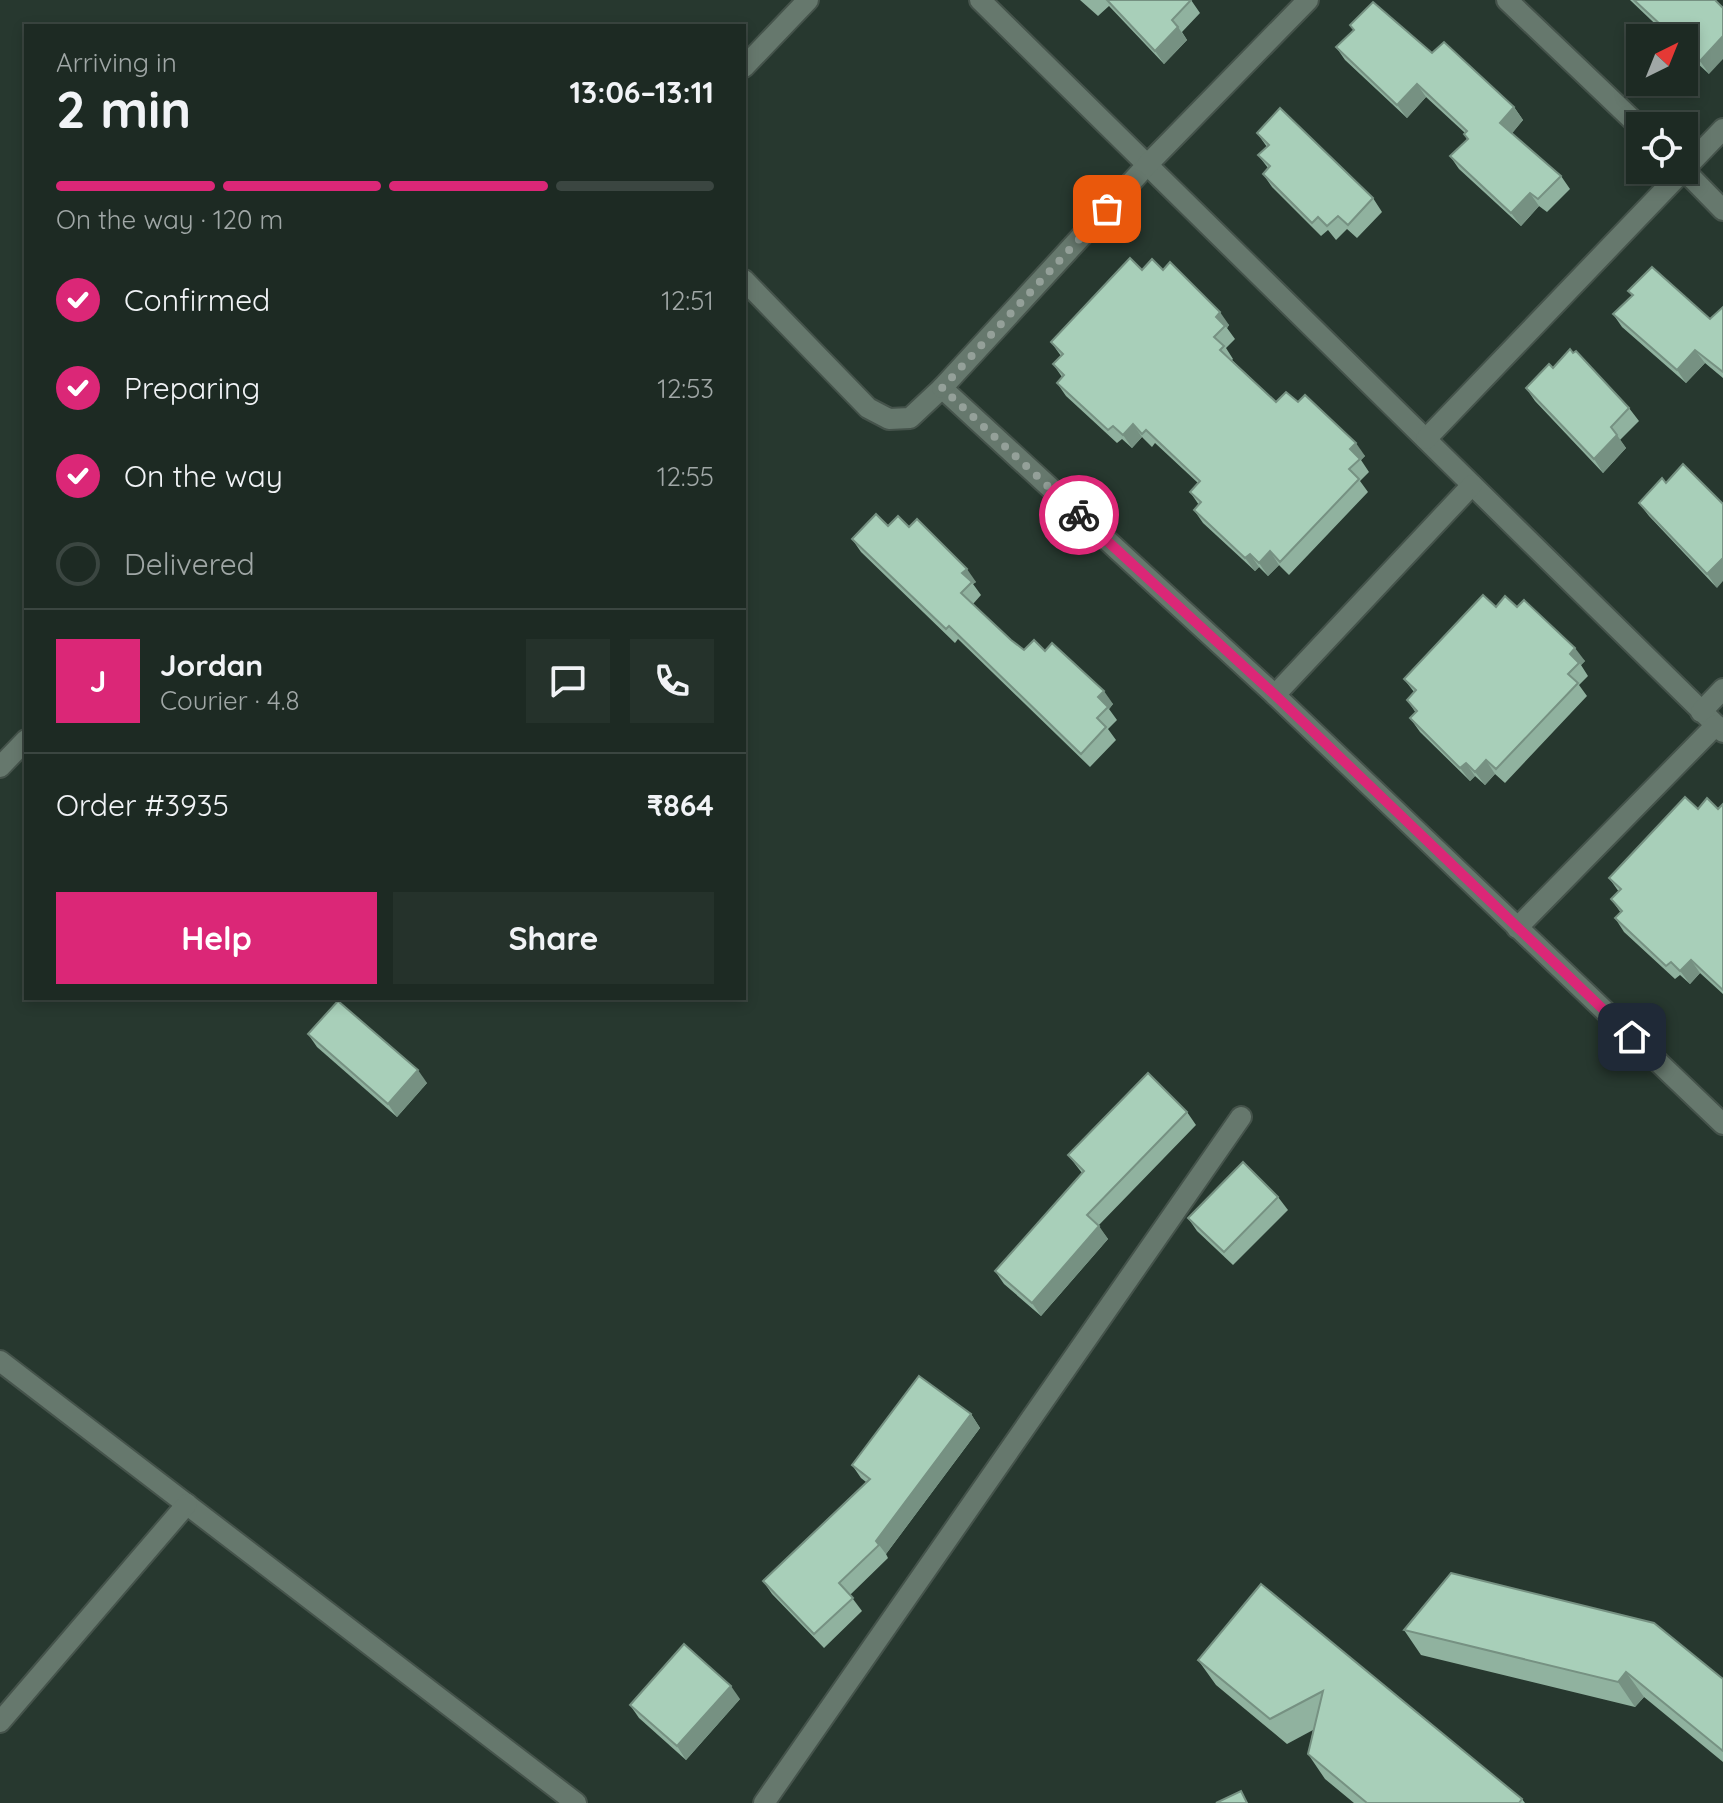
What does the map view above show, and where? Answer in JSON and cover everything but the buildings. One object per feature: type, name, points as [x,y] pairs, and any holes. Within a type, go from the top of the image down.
[{"type":"street","points":[[746,65],[808,0]]},
{"type":"street","points":[[980,0],[1713,723]]},
{"type":"street","points":[[746,282],[868,408],[889,419],[910,418],[942,388],[1148,164],[1308,0]]},
{"type":"street","points":[[1507,0],[1626,114]]},
{"type":"street","points":[[1698,155],[1723,129]]},
{"type":"street","points":[[1426,439],[1671,184]]},
{"type":"street","points":[[1698,184],[1723,210]]},
{"type":"street","points":[[942,388],[1275,695],[1723,1124]]},
{"type":"street","points":[[1275,695],[1472,485]]},
{"type":"street","points":[[1517,928],[1713,723],[1723,689]]},
{"type":"street","points":[[0,767],[24,742]]},
{"type":"street","points":[[764,1803],[1241,1117]]},
{"type":"street","points":[[0,1361],[576,1803]]},
{"type":"street","points":[[0,1722],[187,1504]]},
{"type":"way so far","points":[[1079,515],[942,388],[1107,209]]},
{"type":"route","points":[[1079,515],[1275,695],[1632,1037]]}]
